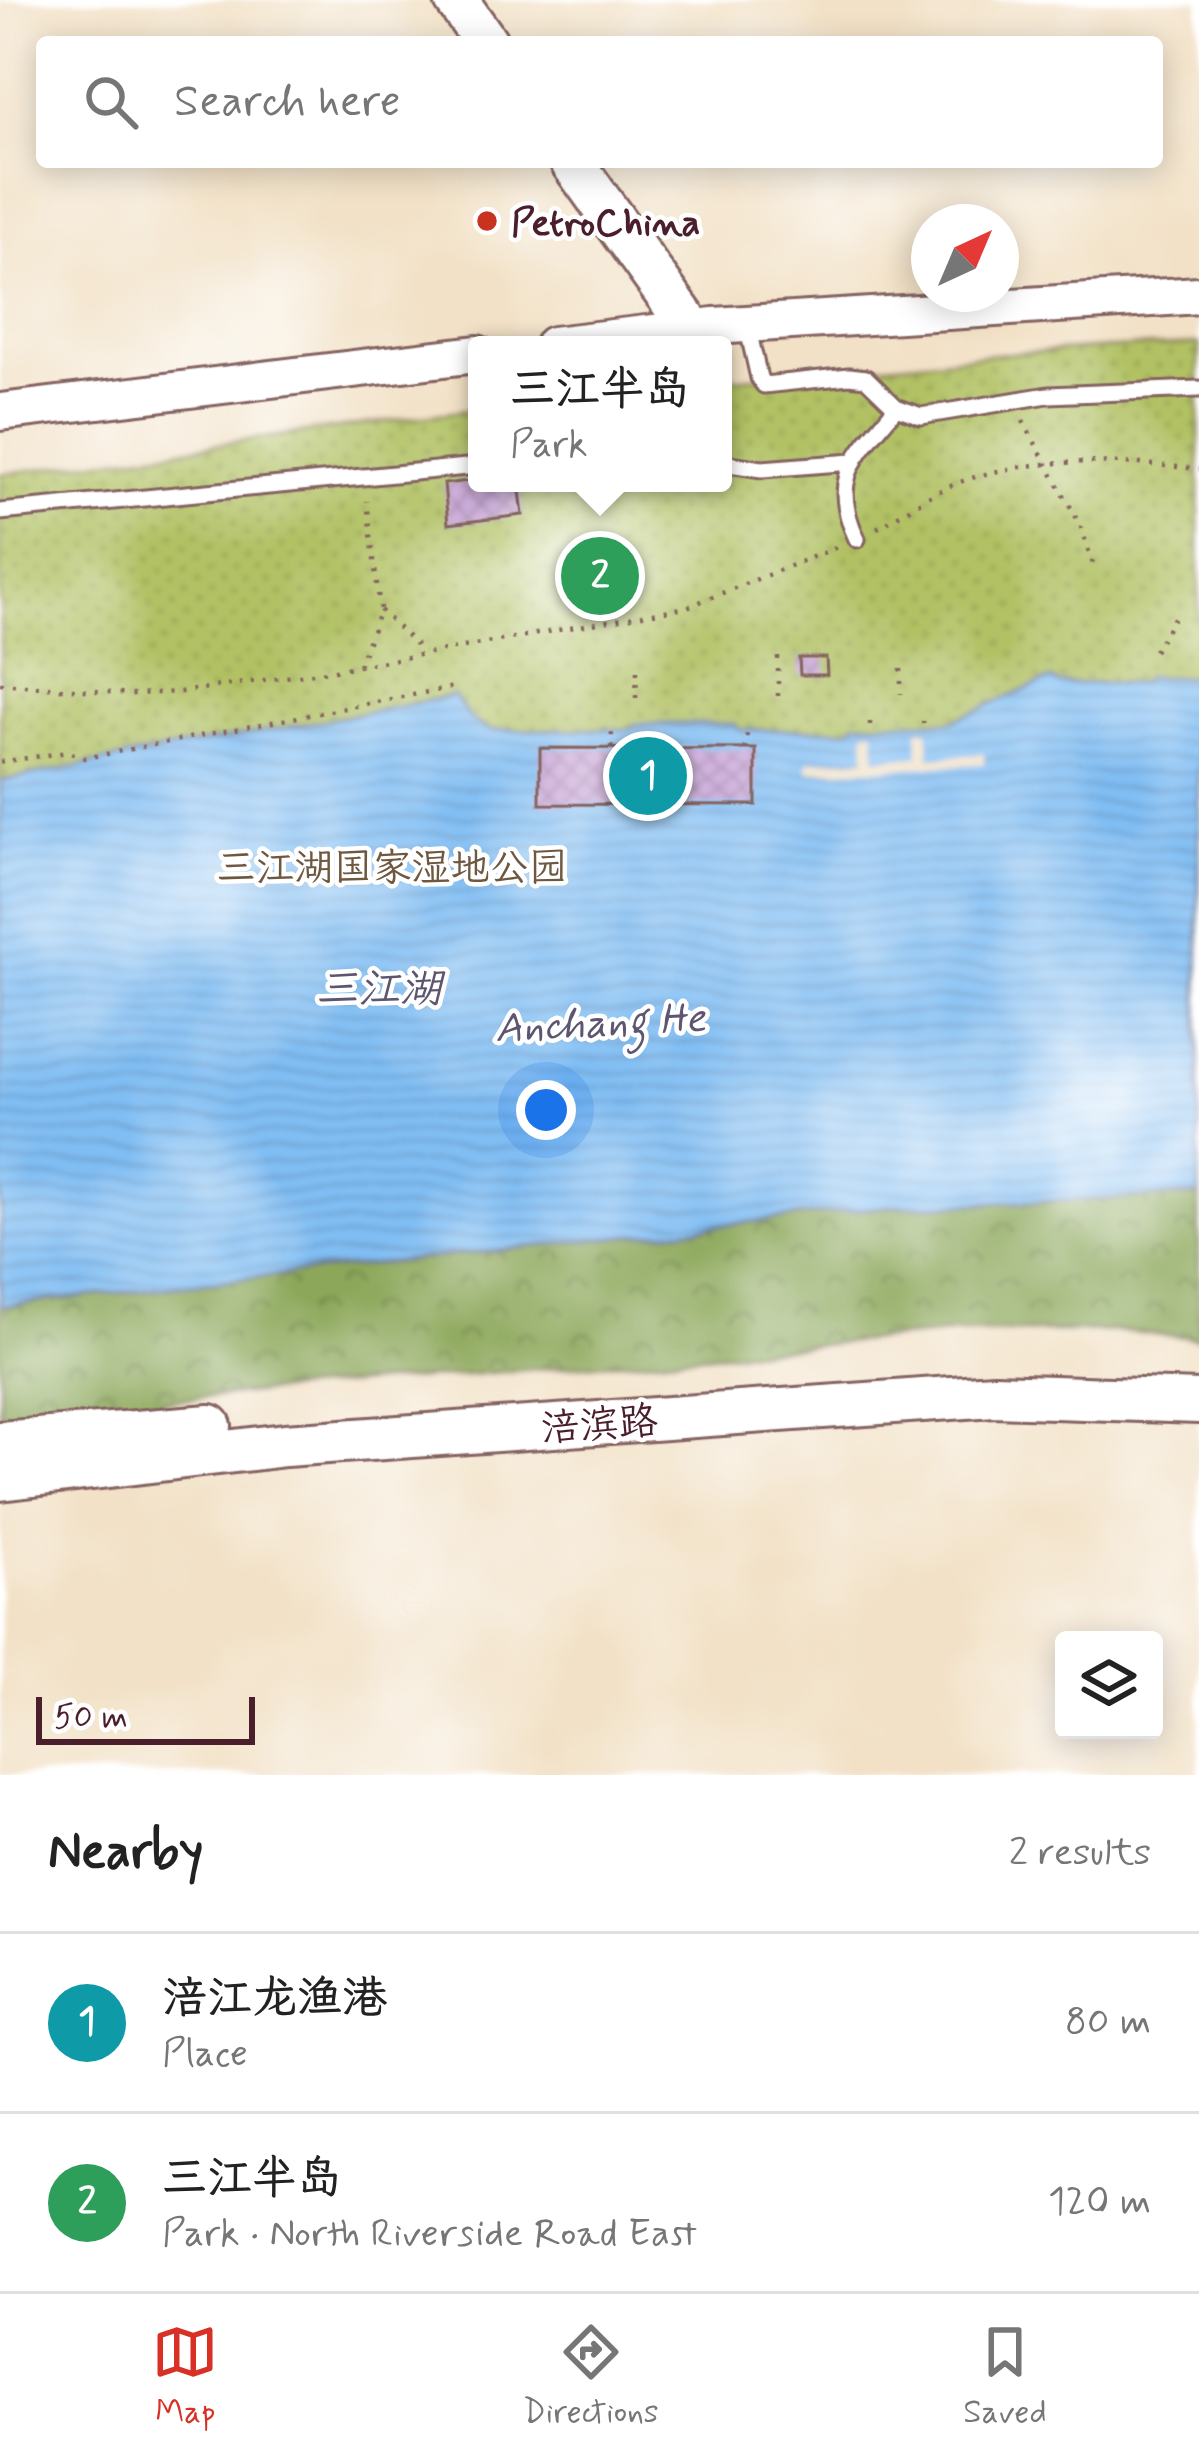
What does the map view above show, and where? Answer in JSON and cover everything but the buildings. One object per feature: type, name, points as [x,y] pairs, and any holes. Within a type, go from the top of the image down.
[{"type":"main road","points":[[456,0],[482,36]]},
{"type":"main road","points":[[483,0],[509,36]]},
{"type":"main road","points":[[577,168],[717,326]]},
{"type":"main road","points":[[602,168],[717,326]]},
{"type":"main road","name":"涪滨路","points":[[0,1443],[996,1367],[1199,1376]]},
{"type":"main road","name":"涪滨路","points":[[0,1479],[285,1445],[994,1395],[1199,1402]]},
{"type":"street","points":[[631,336],[717,326],[1199,295]]},
{"type":"street","points":[[0,412],[468,355]]},
{"type":"street","points":[[0,387],[40,408]]},
{"type":"lane","points":[[717,326],[725,336]]},
{"type":"lane","points":[[732,345],[764,385],[866,378],[896,407],[921,416],[1048,395],[1199,389]]},
{"type":"lane","points":[[857,539],[846,516],[842,486],[853,462],[896,407]]},
{"type":"lane","points":[[732,464],[762,469],[853,462]]},
{"type":"lane","points":[[0,512],[468,467]]},
{"type":"path","points":[[1012,401],[1080,524],[1093,564]]},
{"type":"path","points":[[0,683],[132,694],[180,692],[688,607],[857,539],[946,488],[1002,470],[1134,463],[1199,469]]},
{"type":"path","points":[[359,665],[380,610],[364,477]]},
{"type":"path","points":[[380,610],[424,653]]},
{"type":"path","points":[[1154,651],[1177,613]]},
{"type":"path","points":[[621,617],[624,628]]},
{"type":"path","points":[[488,641],[490,650]]},
{"type":"path","points":[[778,650],[778,696]]},
{"type":"path","points":[[901,669],[901,694]]},
{"type":"path","points":[[636,698],[637,670]]},
{"type":"path","points":[[0,762],[68,752],[85,758],[454,687]]},
{"type":"path","points":[[611,748],[612,729]]},
{"type":"path","points":[[746,730],[746,749]]},
{"type":"green space","name":"三江湖","points":[[1199,344],[1199,1196],[892,1206],[0,1306],[0,474],[468,410],[468,492],[732,492],[732,378],[997,354]]},
{"type":"green space","points":[[1199,1196],[1199,1338],[1119,1331],[958,1333],[0,1415],[0,1306],[892,1206]]},
{"type":"water","name":"三江湖","points":[[1145,677],[1199,677],[1199,1196],[892,1206],[0,1306],[0,781],[454,696],[470,719],[488,730],[631,729],[635,724],[849,729],[855,722],[951,721],[1051,679],[1059,684],[1141,683]]},
{"type":"pier","points":[[918,729],[928,729],[930,757],[984,754],[984,764],[808,771],[808,761],[866,758],[865,730],[875,730],[876,758],[919,756]]},
{"type":"place","name":"PetroChina","points":[[487,221]]},
{"type":"place","name":"三江半岛","points":[[600,576]]},
{"type":"place","name":"涪江龙渔港","points":[[648,776]]},
{"type":"park label","name":"三江湖国家湿地公园","points":[[392,866]]},
{"type":"water label","name":"Anchang He","points":[[600,1021]]}]
